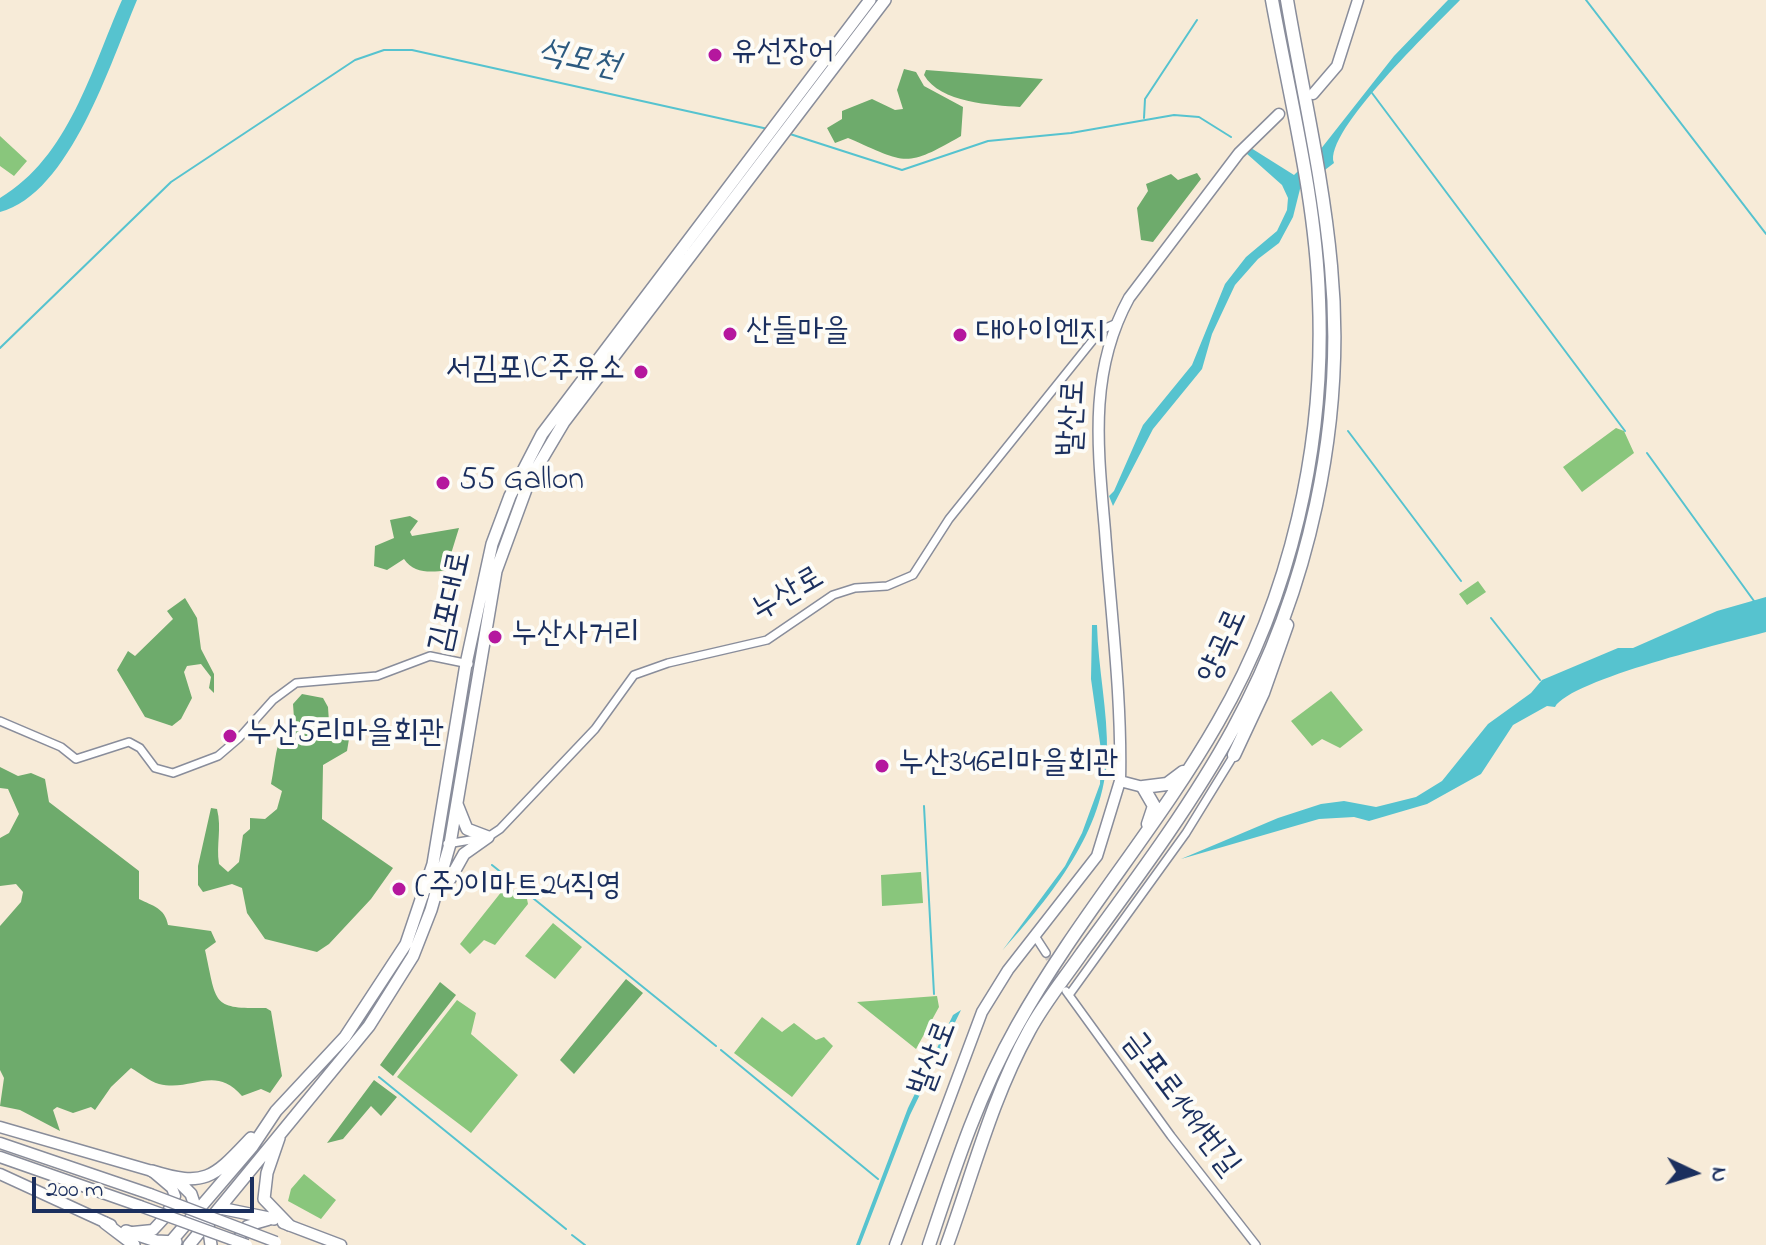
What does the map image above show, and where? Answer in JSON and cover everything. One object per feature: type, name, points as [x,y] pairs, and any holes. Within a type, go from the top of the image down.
[{"type":"highway","name":"양곡로","points":[[929,1245],[956,1161],[982,1096],[1016,1027],[1221,718],[1267,619],[1302,501],[1317,404],[1320,351],[1315,243],[1272,0]]},
{"type":"highway","name":"양곡로","points":[[949,1245],[997,1100],[1029,1031],[1225,744],[1265,663],[1301,561],[1321,474],[1330,408],[1333,306],[1327,231],[1287,0]]},
{"type":"highway","points":[[1234,755],[1278,654],[1301,561]]},
{"type":"highway","points":[[1130,859],[1153,812],[1152,800],[1143,787],[1167,784],[1199,755]]},
{"type":"highway","points":[[923,1245],[956,1161]]},
{"type":"main road","name":"김포대로","points":[[170,1244],[210,1210],[369,1026],[413,956],[439,885],[459,709],[507,532],[529,481],[564,422],[772,149],[795,109],[870,0]]},
{"type":"main road","name":"김포대로","points":[[192,1242],[208,1224],[212,1196],[276,1111],[345,1037],[394,965],[426,892],[457,804],[472,711],[472,665],[492,544],[518,478],[559,409],[758,148],[795,109],[885,0]]},
{"type":"main road","points":[[635,329],[634,322],[642,310],[638,305]]},
{"type":"main road","points":[[459,709],[472,711]]},
{"type":"main road","points":[[457,804],[467,829],[488,837]]},
{"type":"main road","points":[[439,885],[450,879],[464,854],[488,837]]},
{"type":"main road","points":[[152,1171],[175,1178],[202,1180],[215,1175],[276,1111]]},
{"type":"main road","points":[[286,1123],[263,1188],[268,1207],[289,1225]]},
{"type":"main road","points":[[175,1178],[210,1210],[274,1219]]},
{"type":"main road","points":[[126,1231],[170,1244],[192,1242],[210,1210]]},
{"type":"main road","points":[[105,1223],[134,1245]]},
{"type":"main road","points":[[208,1224],[211,1245]]},
{"type":"street","points":[[1313,94],[1337,66],[1358,0]]},
{"type":"street","name":"발산로","points":[[895,1245],[974,1028],[998,986],[1097,856],[1120,781],[1119,707],[1097,428],[1100,380],[1117,323],[1129,298],[1232,161],[1252,137],[1279,114]]},
{"type":"street","name":"누산로","points":[[488,837],[500,829],[595,729],[634,675],[668,663],[767,640],[833,595],[855,588],[887,586],[913,575],[923,565],[949,519],[1101,330],[1117,323]]},
{"type":"street","points":[[0,721],[61,747],[76,759],[129,742],[140,748],[155,768],[173,773],[218,756],[273,700],[296,683],[377,676],[430,656],[472,665]]},
{"type":"street","name":"금포로1491번길","points":[[1234,755],[1186,833],[1068,993],[1171,1136],[1256,1245]]},
{"type":"street","points":[[1120,781],[1143,787]]},
{"type":"street","points":[[444,844],[488,837]]},
{"type":"street","points":[[1035,936],[1046,953]]},
{"type":"street","points":[[0,1127],[152,1171],[172,1188],[171,1206],[153,1230],[126,1231],[0,1174]]},
{"type":"street","points":[[0,1143],[281,1243]]},
{"type":"street","points":[[0,1157],[247,1245]]},
{"type":"street","points":[[234,1245],[247,1226],[274,1219],[341,1245]]},
{"type":"green space","points":[[904,69],[916,72],[924,86],[963,107],[961,136],[927,154],[905,159],[848,138],[835,143],[827,128],[842,119],[842,111],[872,99],[895,110],[903,109],[897,90]]},
{"type":"green space","points":[[926,70],[1043,79],[1020,107],[954,97],[932,84],[924,75]]},
{"type":"green space","points":[[0,136],[27,161],[14,176],[0,166]]},
{"type":"green space","points":[[1197,173],[1201,179],[1153,242],[1141,240],[1137,208],[1148,191],[1146,184],[1171,174],[1178,180]]},
{"type":"green space","points":[[1616,428],[1624,431],[1634,453],[1582,492],[1563,467]]},
{"type":"green space","points":[[410,516],[418,521],[410,532],[412,536],[459,528],[446,570],[423,571],[412,567],[404,559],[387,570],[374,566],[375,546],[394,538],[390,520]]},
{"type":"green space","points":[[1478,581],[1486,592],[1467,605],[1459,594]]},
{"type":"green space","points":[[185,598],[197,618],[201,649],[214,674],[214,693],[209,688],[211,677],[201,664],[187,666],[184,672],[192,698],[181,719],[172,726],[145,717],[117,670],[128,651],[135,656],[173,619],[167,611]]},
{"type":"green space","points":[[1331,691],[1363,730],[1340,748],[1322,739],[1312,746],[1291,721]]},
{"type":"green space","points":[[302,694],[323,698],[328,707],[330,737],[349,739],[347,751],[323,765],[322,819],[393,868],[371,899],[329,944],[317,952],[265,939],[247,913],[242,888],[232,884],[203,892],[198,885],[198,866],[211,808],[217,809],[218,816],[219,864],[228,872],[239,862],[243,835],[250,829],[250,818],[265,819],[277,809],[282,791],[271,784],[277,748],[283,732],[294,718],[293,704]]},
{"type":"green space","points":[[0,767],[18,776],[31,773],[45,779],[49,802],[139,871],[139,899],[161,911],[168,925],[211,931],[216,942],[205,950],[219,1000],[235,1007],[266,1008],[271,1011],[282,1076],[270,1093],[261,1089],[242,1096],[232,1087],[212,1080],[171,1086],[159,1084],[131,1068],[111,1087],[95,1110],[91,1107],[73,1113],[57,1107],[53,1110],[60,1131],[20,1110],[0,1106],[4,1078],[0,1070],[0,926],[21,902],[23,892],[16,884],[0,886],[0,838],[9,833],[19,814],[8,789],[0,788]]},
{"type":"green space","points":[[921,872],[923,903],[882,906],[881,875]]},
{"type":"green space","points":[[506,886],[527,899],[528,904],[495,945],[484,940],[470,954],[460,944]]},
{"type":"green space","points":[[553,923],[582,947],[555,979],[525,956]]},
{"type":"green space","points":[[626,979],[643,993],[574,1074],[560,1060]]},
{"type":"green space","points":[[440,982],[456,995],[393,1076],[380,1065]]},
{"type":"green space","points":[[937,996],[939,1007],[916,1049],[857,1002]]},
{"type":"green space","points":[[457,1000],[476,1013],[471,1034],[518,1075],[471,1133],[397,1077]]},
{"type":"green space","points":[[762,1017],[782,1032],[794,1023],[816,1040],[824,1037],[833,1046],[792,1097],[734,1053]]},
{"type":"green space","points":[[374,1080],[397,1097],[381,1116],[371,1106],[343,1139],[327,1143]]},
{"type":"green space","points":[[304,1174],[336,1200],[321,1219],[288,1201],[291,1189]]},
{"type":"water","points":[[122,0],[137,0],[85,122],[47,180],[25,200],[0,212],[0,198],[24,181],[61,136],[88,83]]},
{"type":"water","points":[[1448,0],[1460,0],[1362,105],[1335,148],[1334,163],[1300,189],[1293,217],[1279,243],[1258,259],[1235,285],[1212,334],[1202,369],[1153,429],[1113,506],[1109,496],[1143,425],[1192,365],[1225,284],[1246,257],[1277,231],[1287,210],[1288,198],[1282,185],[1246,153],[1251,148],[1294,175],[1320,150],[1394,56]]},
{"type":"water","points":[[1766,597],[1766,632],[1619,674],[1567,696],[1555,707],[1547,706],[1513,725],[1481,774],[1427,804],[1369,821],[1354,817],[1319,819],[1181,859],[1278,818],[1321,804],[1344,801],[1376,807],[1416,797],[1442,781],[1488,724],[1531,693],[1542,680],[1618,648],[1633,648],[1717,611]]},
{"type":"water","points":[[1092,625],[1097,625],[1107,738],[1104,782],[1097,810],[1086,836],[1056,885],[1002,951],[1065,866],[1082,833],[1100,784],[1101,750],[1091,679]]},
{"type":"water","points":[[961,1010],[910,1115],[860,1245],[856,1245],[908,1108],[953,1015]]},
{"type":"waterway","points":[[1586,0],[1766,234]]},
{"type":"waterway","points":[[1144,118],[1145,99],[1197,20]]},
{"type":"waterway","name":"석모천","points":[[0,348],[171,182],[355,60],[384,50],[412,50],[768,129]]},
{"type":"waterway","points":[[1372,93],[1625,431]]},
{"type":"waterway","name":"석모천","points":[[790,134],[902,170],[988,141],[1071,133],[1174,115],[1199,117],[1231,137]]},
{"type":"waterway","points":[[1348,431],[1461,581]]},
{"type":"waterway","points":[[1647,453],[1754,601]]},
{"type":"waterway","points":[[1491,618],[1540,680]]},
{"type":"waterway","points":[[924,806],[934,994]]},
{"type":"waterway","points":[[492,865],[716,1046]]},
{"type":"waterway","points":[[938,1028],[943,1037]]},
{"type":"waterway","points":[[721,1050],[878,1179]]},
{"type":"waterway","points":[[379,1077],[566,1229]]},
{"type":"waterway","points":[[572,1235],[585,1245]]},
{"type":"tunnel","points":[[1046,953],[1062,983]]},
{"type":"place","name":"유선장어","points":[[715,55]]},
{"type":"place","name":"산들마을","points":[[730,334]]},
{"type":"place","name":"대아이엔지","points":[[960,335]]},
{"type":"place","name":"서김포IC주유소","points":[[641,372]]},
{"type":"place","name":"55 Gallon","points":[[443,483]]},
{"type":"place","name":"누산사거리","points":[[495,637]]},
{"type":"place","name":"누산5리마을회관","points":[[230,736]]},
{"type":"place","name":"누산346리마을회관","points":[[882,766]]},
{"type":"place","name":"(주)이마트24직영","points":[[399,889]]}]
